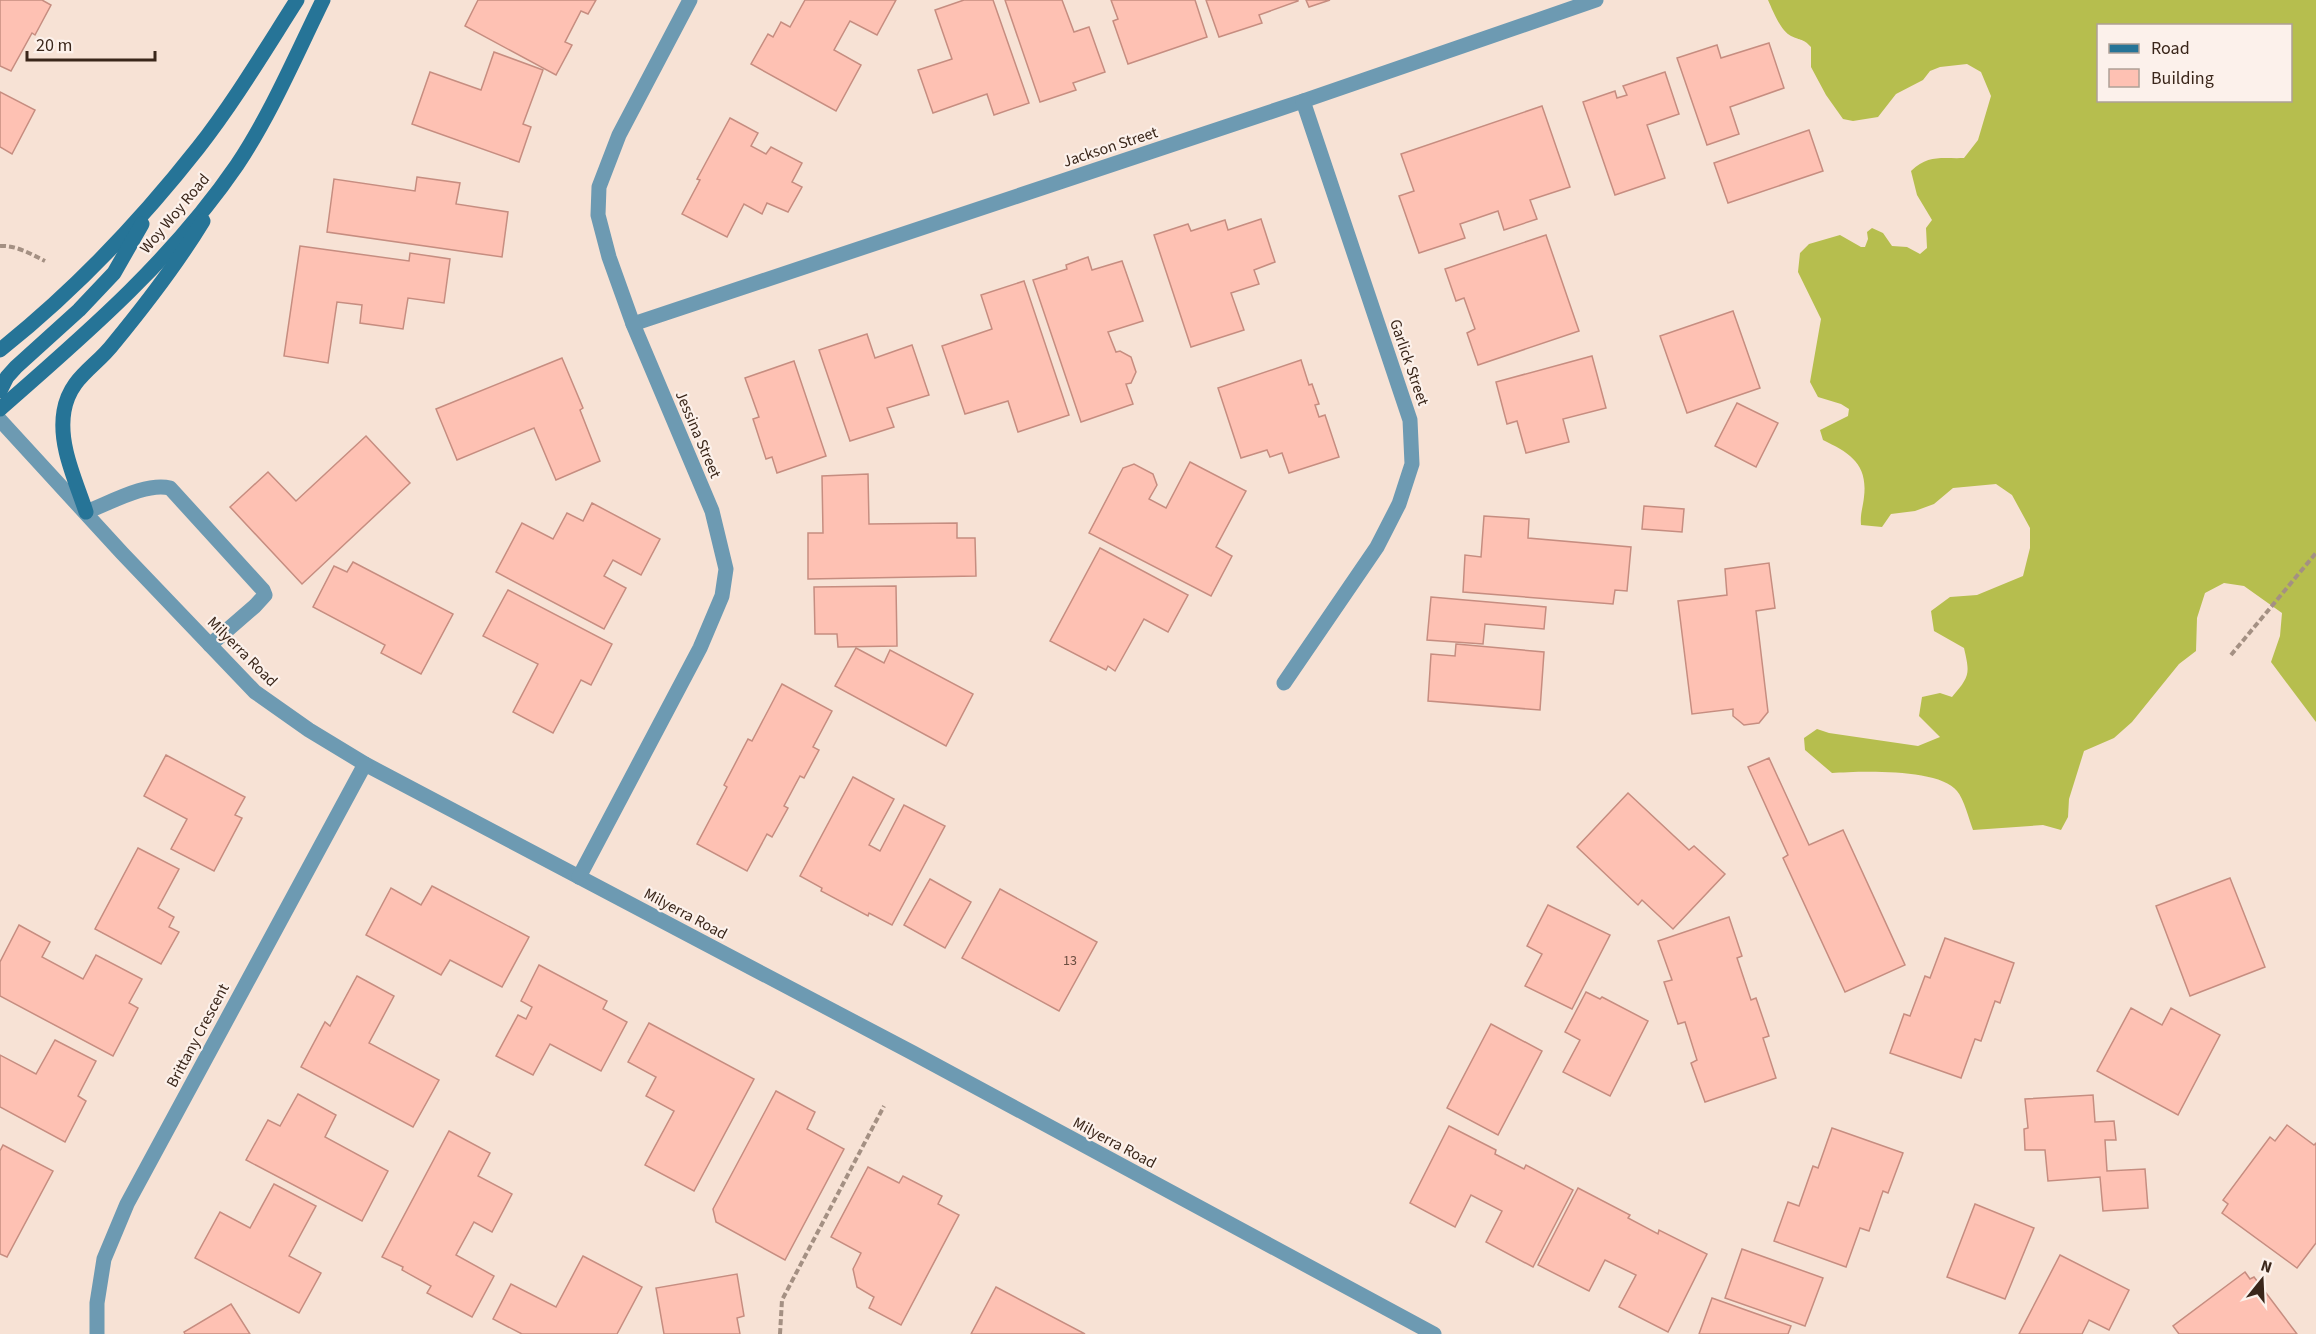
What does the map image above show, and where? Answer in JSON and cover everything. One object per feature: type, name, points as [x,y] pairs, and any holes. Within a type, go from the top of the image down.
[{"type":"main road","name":"Woy Woy Road","points":[[0,350],[57,303],[102,260],[156,198],[199,147],[297,0]]},
{"type":"main road","name":"Woy Woy Road","points":[[0,409],[107,315],[200,214],[237,165],[262,123],[323,0]]},
{"type":"main road","points":[[86,512],[66,452],[63,413],[68,396],[76,380],[107,352],[150,298],[191,241],[237,165]]},
{"type":"main road","points":[[0,391],[7,377],[16,367],[79,310],[114,273],[156,198]]},
{"type":"street","name":"Jessina Street","points":[[579,877],[700,648],[722,596],[726,569],[712,511],[633,324],[609,257],[598,214],[599,187],[619,135],[690,0]]},
{"type":"street","name":"Jackson Street","points":[[633,324],[1303,101],[1596,0]]},
{"type":"street","name":"Garlick Street","points":[[1284,683],[1377,547],[1399,504],[1412,464],[1410,420],[1303,101]]},
{"type":"street","name":"Milyerra Road","points":[[0,420],[255,692],[309,730],[365,764],[923,1058],[1434,1334]]},
{"type":"street","points":[[86,512],[143,490],[161,485],[171,488],[265,595],[210,645]]},
{"type":"street","name":"Brittany Crescent","points":[[97,1334],[97,1303],[104,1259],[126,1204],[365,764]]},
{"type":"path","points":[[0,246],[25,252],[45,261]]},
{"type":"path","points":[[2231,655],[2316,552]]},
{"type":"path","points":[[780,1334],[782,1300],[884,1106]]},
{"type":"green space","points":[[1768,0],[2316,0],[2316,722],[2271,662],[2280,636],[2282,613],[2244,586],[2224,583],[2205,593],[2197,618],[2196,651],[2179,664],[2132,722],[2114,738],[2084,751],[2069,799],[2068,817],[2061,830],[2043,825],[1973,830],[1960,795],[1948,784],[1934,778],[1898,773],[1832,773],[1805,750],[1804,738],[1817,729],[1829,733],[1918,746],[1940,737],[1919,716],[1922,697],[1940,693],[1952,697],[1965,679],[1968,669],[1964,648],[1934,631],[1931,611],[1950,597],[1977,595],[2023,576],[2030,548],[2030,528],[2012,495],[1996,484],[1953,488],[1934,504],[1915,511],[1891,514],[1882,527],[1861,525],[1864,486],[1860,468],[1849,455],[1823,440],[1820,430],[1848,416],[1849,409],[1818,397],[1810,382],[1821,319],[1798,272],[1800,253],[1809,244],[1840,235],[1865,247],[1868,239],[1867,232],[1872,228],[1883,233],[1892,246],[1907,247],[1920,254],[1927,248],[1926,228],[1932,220],[1917,195],[1911,171],[1930,160],[1964,158],[1978,140],[1991,96],[1981,72],[1967,64],[1940,67],[1930,71],[1923,80],[1896,94],[1878,117],[1853,121],[1843,119],[1826,95],[1811,67],[1811,47],[1787,33]]},
{"type":"building","points":[[0,0],[42,0],[51,5],[35,35],[32,33],[11,71],[0,66]]},
{"type":"building","points":[[478,0],[596,0],[588,14],[581,11],[565,42],[572,45],[556,75],[465,26]]},
{"type":"building","points":[[805,0],[896,0],[877,35],[850,21],[834,50],[861,65],[836,111],[751,64],[768,34],[773,37],[781,22],[790,27]]},
{"type":"building","points":[[964,0],[993,0],[1029,103],[994,115],[987,94],[933,113],[918,70],[952,59],[935,10]]},
{"type":"building","points":[[1005,0],[1062,0],[1074,32],[1089,27],[1105,72],[1073,83],[1076,90],[1040,102]]},
{"type":"building","points":[[1111,0],[1195,0],[1207,37],[1128,64],[1113,21],[1118,19]]},
{"type":"building","points":[[1206,0],[1298,1],[1259,15],[1262,23],[1219,37]]},
{"type":"building","points":[[1306,0],[1330,0],[1309,7]]},
{"type":"building","points":[[1769,43],[1784,88],[1730,107],[1739,134],[1707,145],[1677,58],[1717,45],[1721,58]]},
{"type":"building","points":[[494,52],[543,70],[523,124],[531,127],[519,162],[412,124],[430,72],[481,90]]},
{"type":"building","points":[[1665,72],[1679,114],[1647,125],[1665,178],[1615,195],[1583,102],[1615,91],[1617,98],[1627,95],[1623,86]]},
{"type":"building","points":[[0,92],[35,110],[12,154],[0,147]]},
{"type":"building","points":[[1542,106],[1570,187],[1530,200],[1537,219],[1504,230],[1498,211],[1460,224],[1465,238],[1419,253],[1399,196],[1414,191],[1401,154]]},
{"type":"building","points":[[730,118],[758,133],[751,146],[766,154],[771,147],[802,163],[792,182],[802,187],[788,212],[767,203],[762,214],[744,204],[727,237],[682,214],[700,180],[697,179]]},
{"type":"building","points":[[1809,130],[1823,171],[1728,203],[1714,163]]},
{"type":"building","points":[[417,177],[460,183],[456,204],[508,212],[502,257],[327,232],[334,179],[415,191]]},
{"type":"building","points":[[1261,219],[1275,262],[1254,270],[1259,284],[1231,293],[1244,330],[1191,347],[1154,235],[1188,224],[1191,231],[1225,220],[1228,230]]},
{"type":"building","points":[[1546,235],[1579,331],[1478,365],[1467,333],[1475,329],[1464,298],[1456,301],[1445,269]]},
{"type":"building","points":[[300,246],[409,261],[410,253],[450,259],[444,303],[408,298],[403,329],[360,323],[362,305],[337,302],[328,363],[284,356]]},
{"type":"building","points":[[1088,257],[1092,270],[1122,261],[1143,321],[1108,332],[1116,352],[1120,351],[1131,357],[1136,372],[1131,383],[1126,384],[1133,404],[1081,422],[1033,280],[1067,269],[1066,265]]},
{"type":"building","points":[[1024,281],[1069,415],[1018,432],[1008,401],[965,414],[942,346],[992,329],[981,295]]},
{"type":"building","points":[[1733,311],[1760,388],[1687,413],[1660,336]]},
{"type":"building","points":[[867,334],[875,358],[912,345],[929,395],[887,408],[894,427],[850,441],[819,350]]},
{"type":"building","points":[[1592,356],[1606,408],[1563,419],[1569,442],[1526,453],[1517,421],[1507,424],[1496,382]]},
{"type":"building","points":[[562,358],[583,408],[580,410],[600,461],[556,480],[534,428],[457,460],[436,409]]},
{"type":"building","points":[[1301,360],[1309,385],[1312,384],[1319,404],[1315,405],[1319,417],[1325,415],[1339,457],[1289,473],[1282,453],[1270,457],[1267,450],[1241,458],[1218,388]]},
{"type":"building","points":[[794,361],[826,456],[777,473],[772,457],[766,459],[753,419],[759,417],[745,378]]},
{"type":"building","points":[[1737,403],[1778,423],[1756,467],[1715,446]]},
{"type":"building","points":[[366,436],[410,483],[302,584],[230,507],[268,472],[296,501]]},
{"type":"building","points":[[1190,462],[1246,491],[1216,547],[1232,556],[1211,596],[1089,533],[1123,468],[1134,464],[1153,474],[1157,485],[1149,499],[1166,508]]},
{"type":"building","points":[[868,474],[869,524],[957,523],[957,538],[975,538],[976,576],[808,579],[808,533],[823,533],[822,476]]},
{"type":"building","points":[[592,503],[660,539],[641,575],[613,560],[604,576],[626,588],[604,629],[496,572],[522,523],[553,539],[567,513],[583,521]]},
{"type":"building","points":[[1644,506],[1684,509],[1682,532],[1642,529]]},
{"type":"building","points":[[1484,516],[1529,519],[1528,538],[1631,547],[1627,591],[1615,590],[1613,604],[1463,592],[1465,555],[1481,557]]},
{"type":"building","points":[[1100,548],[1188,595],[1168,632],[1144,619],[1115,671],[1108,666],[1106,670],[1050,641]]},
{"type":"building","points":[[353,562],[453,614],[421,674],[381,653],[385,645],[313,607],[334,566],[347,572]]},
{"type":"building","points":[[1769,563],[1775,608],[1756,611],[1768,712],[1759,723],[1744,725],[1733,716],[1733,709],[1692,714],[1678,601],[1727,595],[1725,569]]},
{"type":"building","points":[[896,586],[897,646],[838,647],[837,634],[815,634],[814,587]]},
{"type":"building","points":[[508,590],[612,644],[591,685],[581,680],[553,733],[513,712],[538,664],[483,636]]},
{"type":"building","points":[[1431,597],[1546,607],[1544,629],[1485,624],[1483,644],[1427,640]]},
{"type":"building","points":[[1456,644],[1544,652],[1540,710],[1428,701],[1431,654],[1455,656]]},
{"type":"building","points":[[856,648],[884,663],[890,650],[973,694],[946,746],[835,686]]},
{"type":"building","points":[[782,684],[832,711],[813,747],[819,750],[804,778],[800,776],[784,806],[788,808],[772,837],[767,834],[747,871],[697,844],[727,787],[724,785],[748,739],[752,741]]},
{"type":"building","points":[[166,755],[245,797],[235,815],[242,818],[214,871],[171,849],[187,819],[144,796]]},
{"type":"building","points":[[1769,758],[1809,845],[1843,830],[1905,965],[1845,992],[1783,858],[1788,855],[1748,767]]},
{"type":"building","points":[[853,777],[894,799],[869,845],[880,851],[904,805],[945,826],[892,925],[869,913],[868,916],[821,891],[822,888],[800,876]]},
{"type":"building","points":[[1628,793],[1689,850],[1694,846],[1725,874],[1673,929],[1642,900],[1638,905],[1577,847]]},
{"type":"building","points":[[138,848],[179,869],[158,908],[174,917],[169,927],[179,932],[161,964],[95,929]]},
{"type":"building","points":[[2230,878],[2265,967],[2190,996],[2156,906]]},
{"type":"building","points":[[930,879],[971,902],[945,948],[904,925]]},
{"type":"building","points":[[432,886],[529,937],[502,987],[450,960],[441,975],[366,935],[391,888],[421,905]]},
{"type":"building","points":[[1000,889],[1097,942],[1059,1011],[962,958]]},
{"type":"building","points":[[1548,905],[1610,935],[1572,1009],[1525,986],[1542,954],[1527,946]]},
{"type":"building","points":[[1729,917],[1742,956],[1737,958],[1751,1000],[1756,998],[1769,1036],[1763,1038],[1776,1078],[1705,1102],[1691,1063],[1697,1060],[1685,1022],[1678,1024],[1664,982],[1672,980],[1658,941]]},
{"type":"building","points":[[19,925],[50,942],[42,957],[83,979],[96,955],[142,979],[129,1003],[138,1008],[113,1056],[0,996],[0,962]]},
{"type":"building","points":[[1945,938],[2014,963],[2000,1003],[1995,1001],[1981,1041],[1975,1039],[1961,1078],[1890,1053],[1904,1014],[1910,1016],[1925,976],[1930,978]]},
{"type":"building","points":[[539,965],[607,1001],[603,1009],[627,1022],[601,1071],[550,1044],[533,1075],[496,1056],[518,1015],[526,1019],[532,1007],[521,1001]]},
{"type":"building","points":[[357,976],[394,996],[369,1043],[439,1080],[413,1127],[301,1067],[325,1022],[330,1026]]},
{"type":"building","points":[[1586,992],[1600,999],[1602,997],[1648,1021],[1610,1096],[1563,1072],[1580,1040],[1565,1032]]},
{"type":"building","points":[[2131,1008],[2162,1025],[2171,1008],[2220,1035],[2178,1115],[2097,1071]]},
{"type":"building","points":[[649,1023],[754,1079],[694,1191],[645,1165],[674,1111],[646,1096],[656,1077],[628,1062]]},
{"type":"building","points":[[1491,1024],[1542,1051],[1498,1135],[1447,1108]]},
{"type":"building","points":[[55,1040],[96,1061],[78,1096],[86,1101],[65,1142],[0,1107],[0,1055],[36,1074]]},
{"type":"building","points":[[776,1091],[815,1112],[807,1129],[844,1149],[785,1260],[716,1222],[713,1209]]},
{"type":"building","points":[[298,1094],[336,1115],[325,1137],[388,1171],[362,1221],[246,1160],[268,1120],[280,1126]]},
{"type":"building","points":[[2093,1095],[2095,1122],[2114,1121],[2116,1140],[2105,1140],[2107,1171],[2145,1169],[2148,1208],[2103,1211],[2100,1177],[2048,1181],[2045,1150],[2025,1150],[2024,1129],[2028,1128],[2025,1099]]},
{"type":"building","points":[[2287,1125],[2314,1145],[2316,1143],[2316,1243],[2297,1268],[2222,1213],[2228,1204],[2223,1200],[2270,1137],[2275,1141]]},
{"type":"building","points":[[1449,1126],[1496,1150],[1495,1154],[1524,1169],[1526,1165],[1573,1190],[1533,1267],[1486,1242],[1502,1211],[1471,1195],[1455,1227],[1410,1203]]},
{"type":"building","points":[[1832,1128],[1903,1153],[1888,1193],[1883,1191],[1869,1231],[1860,1228],[1846,1267],[1774,1241],[1788,1202],[1799,1206],[1813,1166],[1818,1168]]},
{"type":"building","points":[[449,1131],[490,1153],[478,1176],[512,1194],[492,1232],[474,1222],[456,1255],[494,1276],[472,1317],[427,1293],[431,1286],[402,1270],[403,1267],[382,1257]]},
{"type":"building","points":[[3,1145],[53,1171],[7,1257],[0,1254],[0,1151]]},
{"type":"building","points":[[868,1167],[899,1183],[903,1176],[942,1196],[938,1204],[959,1215],[901,1325],[869,1308],[874,1297],[857,1287],[853,1269],[861,1253],[831,1237]]},
{"type":"building","points":[[274,1184],[316,1206],[289,1256],[321,1273],[299,1313],[195,1258],[220,1212],[250,1228]]},
{"type":"building","points":[[1578,1188],[1630,1215],[1628,1218],[1658,1234],[1659,1230],[1707,1254],[1668,1332],[1619,1307],[1636,1275],[1605,1260],[1589,1291],[1538,1265]]},
{"type":"building","points":[[1975,1204],[2034,1228],[2005,1299],[1947,1277]]},
{"type":"building","points":[[1742,1249],[1823,1278],[1805,1326],[1725,1298]]},
{"type":"building","points":[[2060,1255],[2129,1290],[2109,1330],[2089,1320],[2082,1334],[2019,1334]]},
{"type":"building","points":[[583,1256],[642,1287],[617,1334],[522,1334],[493,1319],[511,1284],[556,1307]]},
{"type":"building","points":[[2245,1272],[2250,1279],[2254,1277],[2297,1334],[2179,1334],[2173,1326]]},
{"type":"building","points":[[737,1274],[744,1316],[737,1318],[740,1334],[664,1334],[656,1288]]},
{"type":"building","points":[[996,1287],[1085,1334],[971,1334]]},
{"type":"building","points":[[1712,1298],[1791,1326],[1788,1334],[1699,1334]]},
{"type":"building","points":[[231,1304],[250,1334],[185,1334],[184,1332]]}]
